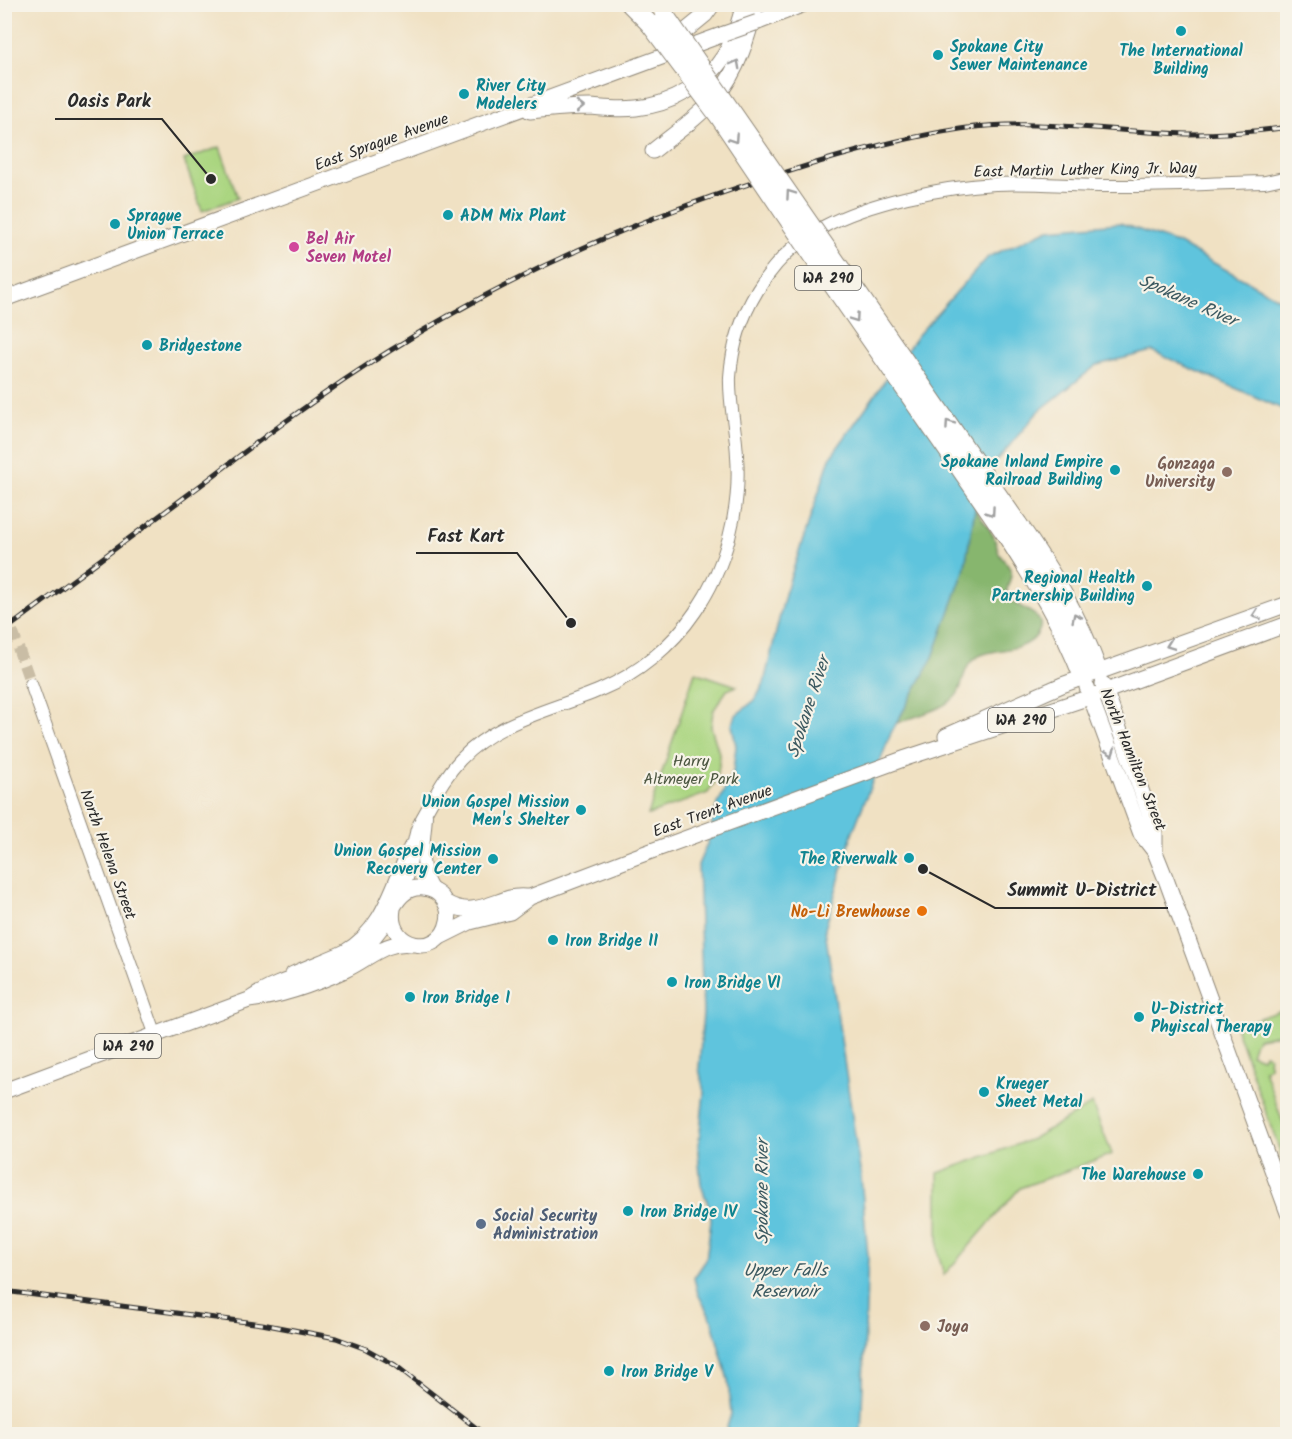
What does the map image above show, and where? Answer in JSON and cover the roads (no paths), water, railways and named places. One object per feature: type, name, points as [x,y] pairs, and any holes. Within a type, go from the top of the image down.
[{"type":"highway","name":"WA 290","points":[[630,4],[656,14],[1012,528],[1059,586],[1084,633],[1091,674]]},
{"type":"main road","points":[[644,63],[697,22],[713,4]]},
{"type":"main road","points":[[502,115],[568,108],[616,109],[651,106],[683,93],[700,82],[716,66],[729,47],[744,4]]},
{"type":"main road","points":[[653,151],[718,94],[740,57],[756,4]]},
{"type":"main road","name":"East Sprague Avenue","points":[[4,299],[804,4]]},
{"type":"main road","name":"East Trent Avenue","points":[[903,759],[961,729],[1091,674],[1287,604]]},
{"type":"main road","name":"East Trent Avenue","points":[[440,937],[470,922],[510,912],[530,897],[684,839],[903,759],[1090,697],[1287,624]]},
{"type":"main road","name":"North Hamilton Street","points":[[1091,674],[1106,691],[1155,829],[1155,852]]},
{"type":"main road","name":"North Hamilton Street","points":[[1091,674],[1090,697],[1141,834],[1155,852],[1287,1213]]},
{"type":"main road","name":"WA 290","points":[[4,1091],[249,1000],[268,987],[354,954],[376,935],[396,903],[416,888],[440,897]]},
{"type":"main road","points":[[440,897],[449,916],[448,924],[440,937]]},
{"type":"main road","name":"East Trent Avenue","points":[[440,897],[460,909],[474,910],[513,897],[530,897]]},
{"type":"main road","points":[[396,903],[392,920],[395,930],[402,939],[412,944]]},
{"type":"main road","name":"WA 290","points":[[249,1000],[272,997],[327,977],[351,967],[392,944],[427,944],[440,937]]},
{"type":"street","name":"East Martin Luther King Jr. Way","points":[[396,903],[409,872],[416,834],[426,813],[449,772],[478,743],[513,722],[604,688],[627,676],[666,646],[694,614],[704,598],[720,565],[733,518],[737,490],[738,463],[730,391],[736,342],[746,314],[761,285],[779,262],[810,235],[835,221],[860,212],[912,196],[953,189],[1025,183],[1108,186],[1265,182],[1287,177]]},
{"type":"street","name":"East Martin Luther King Jr. Way","points":[[1265,182],[1287,184]]},
{"type":"street","name":"North Helena Street","points":[[31,684],[156,1036]]},
{"type":"street","name":"East Martin Luther King Jr. Way","points":[[426,813],[423,857],[425,872],[428,882],[440,897]]},
{"type":"street","points":[[268,987],[292,972],[343,951],[363,937],[392,891],[416,834]]},
{"type":"water","name":"Upper Falls Reservoir","points":[[1120,223],[1179,244],[1287,303],[1287,411],[1152,351],[1097,365],[1038,412],[988,471],[975,509],[964,571],[933,657],[891,733],[852,834],[825,929],[861,1177],[868,1256],[861,1434],[725,1434],[731,1414],[728,1380],[711,1318],[698,1294],[694,1278],[706,1260],[711,1220],[701,1185],[698,1152],[704,1092],[699,1068],[703,1013],[698,865],[707,844],[716,808],[733,772],[736,746],[732,725],[736,715],[755,700],[764,683],[785,594],[830,458],[917,336],[988,257],[1049,229]]},
{"type":"tunnel","points":[[6,614],[31,684]]},
{"type":"railway","points":[[4,631],[319,397],[367,365],[485,296],[633,226],[735,189],[829,159],[894,142],[960,129],[1046,125],[1188,134],[1288,127]]},
{"type":"railway","points":[[4,1291],[262,1324],[336,1338],[366,1349],[395,1365],[484,1434]]},
{"type":"place","name":"The International Building","points":[[1181,31]]},
{"type":"place","name":"Spokane City Sewer Maintenance","points":[[938,55]]},
{"type":"place","name":"River City Modelers","points":[[464,94]]},
{"type":"place","name":"Oasis Park","points":[[211,179]]},
{"type":"place","name":"ADM Mix Plant","points":[[448,215]]},
{"type":"place","name":"Sprague Union Terrace","points":[[115,224]]},
{"type":"place","name":"Bel Air Seven Motel","points":[[294,247]]},
{"type":"place","name":"Bridgestone","points":[[147,345]]},
{"type":"place","name":"Spokane Inland Empire Railroad Building","points":[[1115,470]]},
{"type":"place","name":"Gonzaga University","points":[[1227,472]]},
{"type":"place","name":"Regional Health Partnership Building","points":[[1147,586]]},
{"type":"place","name":"Fast Kart","points":[[571,623]]},
{"type":"place","name":"Union Gospel Mission Men's Shelter","points":[[581,810]]},
{"type":"place","name":"The Riverwalk","points":[[909,858]]},
{"type":"place","name":"Union Gospel Mission Recovery Center","points":[[493,859]]},
{"type":"place","name":"Summit U-District","points":[[923,869]]},
{"type":"place","name":"No-Li Brewhouse","points":[[922,911]]},
{"type":"place","name":"Iron Bridge II","points":[[553,940]]},
{"type":"place","name":"Iron Bridge VI","points":[[672,982]]},
{"type":"place","name":"Iron Bridge I","points":[[410,997]]},
{"type":"place","name":"U-District Phyiscal Therapy","points":[[1139,1017]]},
{"type":"place","name":"Krueger Sheet Metal","points":[[984,1092]]},
{"type":"place","name":"The Warehouse","points":[[1198,1174]]},
{"type":"place","name":"Iron Bridge IV","points":[[628,1211]]},
{"type":"place","name":"Social Security Administration","points":[[481,1224]]},
{"type":"place","name":"Joya","points":[[925,1326]]},
{"type":"place","name":"Iron Bridge V","points":[[609,1371]]},
{"type":"water label","name":"Spokane River","points":[[1188,300]]},
{"type":"water label","name":"Spokane River","points":[[808,707]]},
{"type":"water label","name":"Spokane River","points":[[762,1192]]},
{"type":"park label","name":"Harry Altmeyer Park","points":[[691,769]]}]
